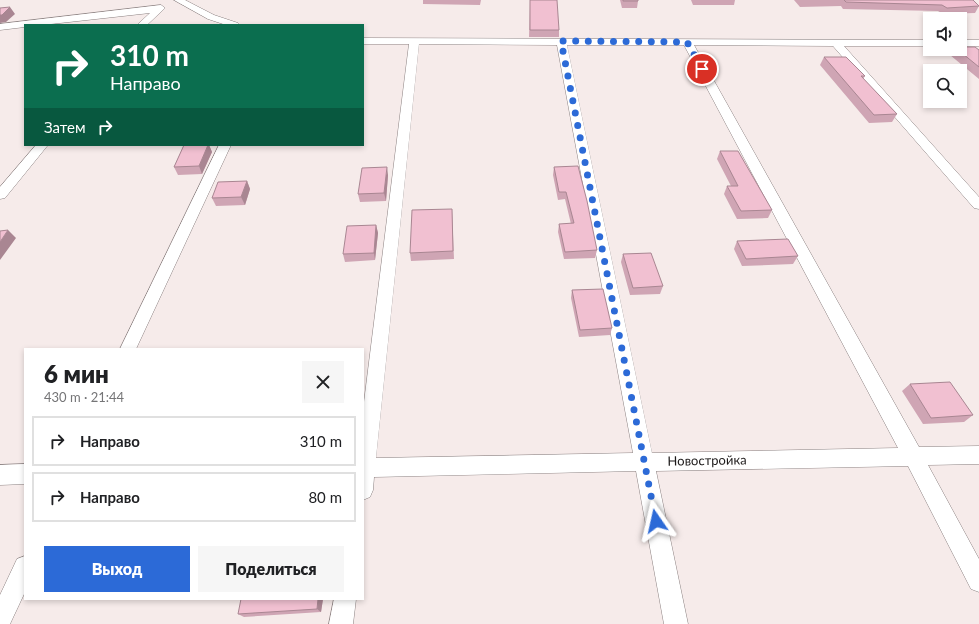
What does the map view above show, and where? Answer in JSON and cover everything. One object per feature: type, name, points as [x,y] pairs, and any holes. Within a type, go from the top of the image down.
[{"type":"street","points":[[178,0],[211,17],[232,24]]},
{"type":"street","points":[[31,24],[163,6],[143,24]]},
{"type":"street","points":[[2,28],[24,25]]},
{"type":"street","points":[[364,41],[923,43]]},
{"type":"street","points":[[561,41],[676,624]]},
{"type":"street","points":[[364,479],[414,42]]},
{"type":"street","points":[[687,42],[913,456],[979,581]]},
{"type":"street","points":[[836,43],[979,205]]},
{"type":"street","points":[[967,43],[979,43]]},
{"type":"street","points":[[967,45],[979,53]]},
{"type":"street","points":[[0,195],[41,146]]},
{"type":"street","points":[[128,348],[225,146]]},
{"type":"street","name":"Новостройка","points":[[365,468],[979,455]]},
{"type":"street","points":[[0,475],[24,474]]},
{"type":"street","points":[[0,620],[24,569]]},
{"type":"street","points":[[341,624],[345,600]]},
{"type":"building","points":[[530,0],[557,0],[559,30],[530,30]]},
{"type":"building","points":[[638,0],[638,1],[623,1]]},
{"type":"building","points":[[844,0],[973,0],[979,6],[947,8],[942,5],[846,2]]},
{"type":"building","points":[[10,7],[2,15],[0,15],[0,8]]},
{"type":"building","points":[[967,47],[975,47],[979,50],[979,67],[966,56],[967,56]]},
{"type":"building","points":[[824,57],[846,57],[865,76],[861,76],[897,114],[874,115]]},
{"type":"building","points":[[184,146],[208,146],[199,166],[174,167]]},
{"type":"building","points":[[720,151],[738,151],[772,210],[741,211],[727,186],[738,186]]},
{"type":"building","points":[[578,166],[597,250],[565,252],[559,224],[574,223],[566,192],[559,192],[554,167]]},
{"type":"building","points":[[387,167],[384,193],[358,194],[362,168]]},
{"type":"building","points":[[247,181],[241,197],[212,198],[218,182]]},
{"type":"building","points":[[452,209],[453,251],[410,253],[412,210]]},
{"type":"building","points":[[376,225],[374,253],[343,254],[347,226]]},
{"type":"building","points":[[8,230],[0,242],[0,231]]},
{"type":"building","points":[[788,239],[798,256],[746,259],[737,241]]},
{"type":"building","points":[[651,253],[663,286],[633,288],[623,254]]},
{"type":"building","points":[[603,289],[612,328],[580,330],[572,290]]},
{"type":"building","points":[[950,382],[973,415],[931,418],[910,384]]},
{"type":"building","points":[[241,600],[318,600],[317,609],[238,614]]},
{"type":"route","points":[[656,521],[561,41],[687,42],[702,69]]}]
